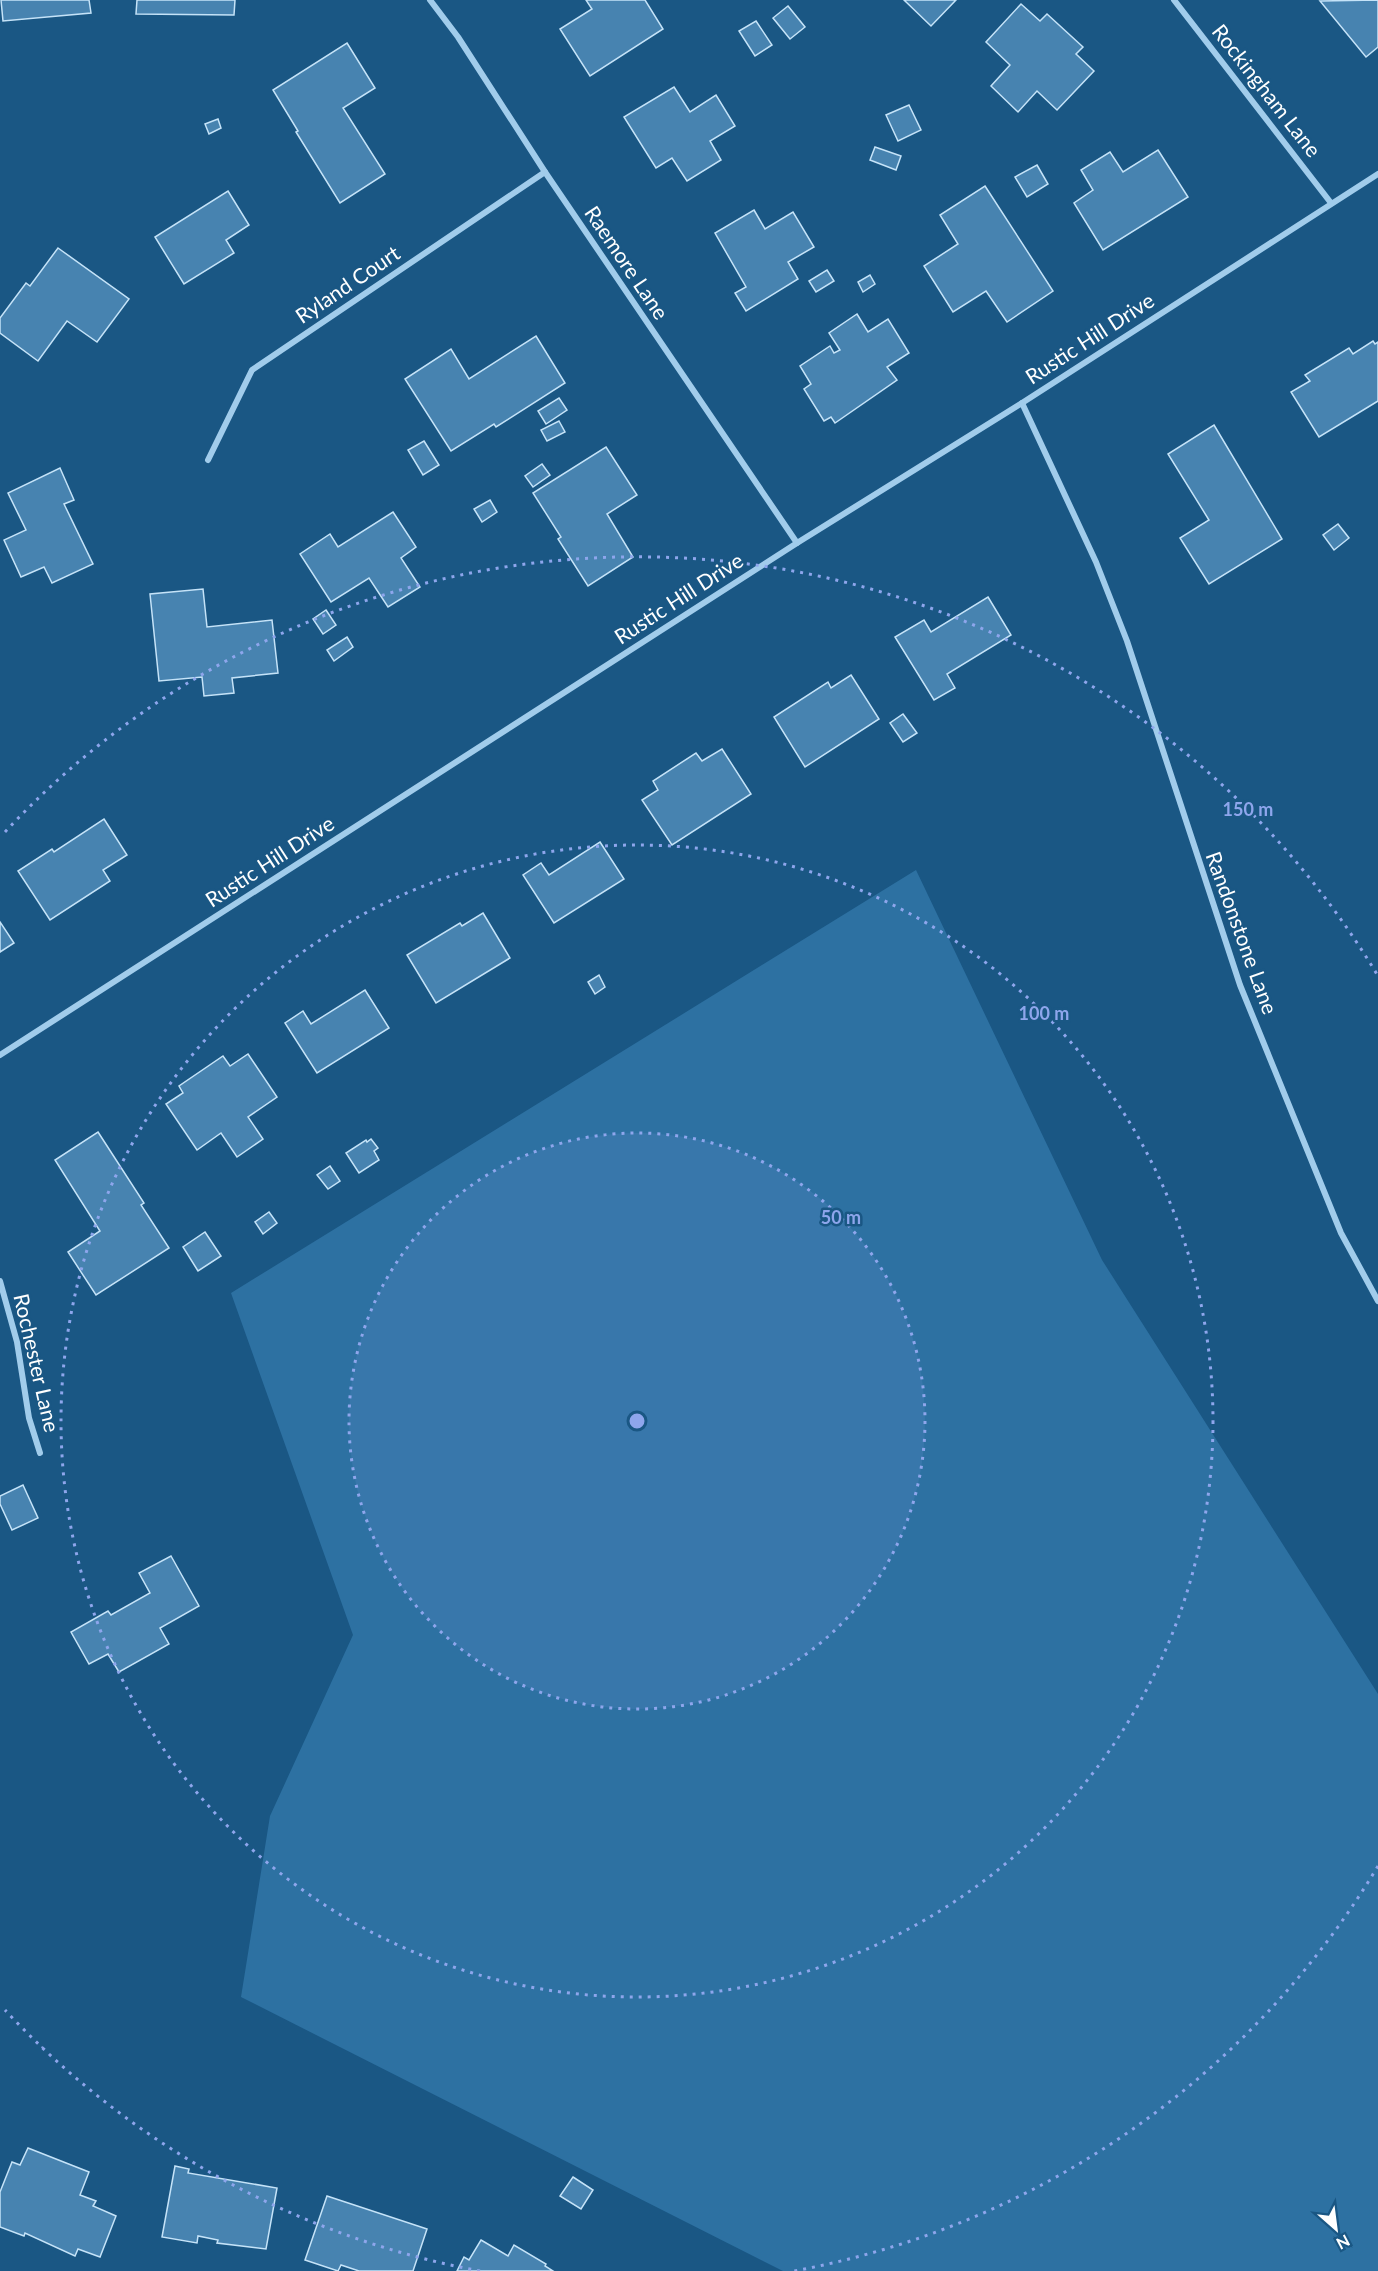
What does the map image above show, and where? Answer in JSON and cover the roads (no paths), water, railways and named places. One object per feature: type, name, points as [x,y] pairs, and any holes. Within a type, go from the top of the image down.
[{"type":"street","name":"Raemore Lane","points":[[430,0],[458,37],[545,172],[797,543]]},
{"type":"street","name":"Rockingham Lane","points":[[1174,0],[1331,203]]},
{"type":"street","name":"Ryland Court","points":[[208,460],[252,370],[545,172]]},
{"type":"street","name":"Rustic Hill Drive","points":[[0,1055],[797,543],[1022,403],[1378,174]]},
{"type":"street","name":"Randonstone Lane","points":[[1022,403],[1096,562],[1127,641],[1240,985],[1341,1233],[1378,1301]]},
{"type":"street","name":"Rochester Lane","points":[[0,1281],[17,1342],[29,1418],[40,1453]]}]
